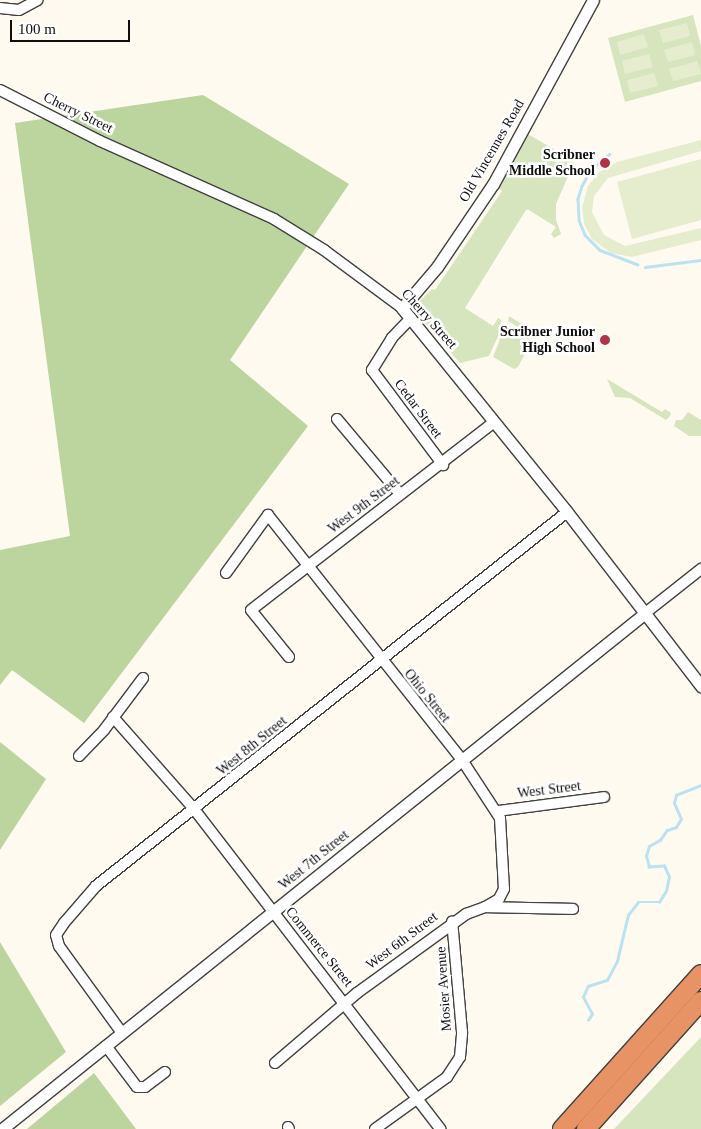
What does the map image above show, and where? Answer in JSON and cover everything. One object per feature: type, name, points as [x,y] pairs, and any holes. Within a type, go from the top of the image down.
[{"type":"highway","points":[[562,1129],[701,974]]},
{"type":"highway","points":[[586,1129],[701,1001]]},
{"type":"street","points":[[0,8],[19,10],[38,0]]},
{"type":"street","name":"Old Vincennes Road","points":[[402,308],[436,267],[493,184],[594,0]]},
{"type":"street","name":"Cherry Street","points":[[0,90],[100,141],[274,219],[324,250],[402,308],[567,512],[701,686]]},
{"type":"street","name":"Cedar Street","points":[[411,318],[392,338],[372,370],[443,465]]},
{"type":"street","points":[[337,419],[400,494]]},
{"type":"street","name":"West 9th Street","points":[[289,657],[252,610],[400,494],[443,465],[494,422]]},
{"type":"street","name":"West 8th Street","points":[[122,1033],[59,946],[56,935],[96,886],[567,512]]},
{"type":"street","name":"Ohio Street","points":[[226,573],[268,515],[462,760],[498,811]]},
{"type":"street","points":[[644,614],[701,569]]},
{"type":"street","name":"West 7th Street","points":[[2,1129],[644,614]]},
{"type":"street","points":[[79,756],[113,717],[143,678]]},
{"type":"street","name":"Commerce Street","points":[[113,717],[194,809],[273,912],[346,1002],[440,1129]]},
{"type":"street","name":"West Street","points":[[498,811],[604,797]]},
{"type":"street","points":[[485,907],[499,899],[504,889],[498,811]]},
{"type":"street","name":"West 6th Street","points":[[275,1063],[346,1002],[452,921],[485,907],[573,909]]},
{"type":"street","name":"Mosier Avenue","points":[[418,1098],[447,1076],[460,1054],[462,1032],[452,921]]},
{"type":"street","points":[[106,1046],[137,1087],[145,1087],[165,1072]]},
{"type":"street","points":[[375,1129],[418,1098]]},
{"type":"green space","points":[[693,15],[701,46],[701,81],[625,102],[608,38]]},
{"type":"green space","points":[[687,23],[690,36],[663,43],[659,30]]},
{"type":"green space","points":[[644,34],[648,47],[620,55],[617,42]]},
{"type":"green space","points":[[692,42],[695,55],[668,62],[664,50]]},
{"type":"green space","points":[[649,54],[653,67],[625,74],[622,61]]},
{"type":"green space","points":[[697,61],[701,74],[673,81],[669,69]]},
{"type":"green space","points":[[654,73],[658,86],[630,93],[627,80]]},
{"type":"green space","points":[[203,95],[349,184],[230,360],[308,426],[84,723],[12,670],[0,685],[0,550],[70,536],[15,123]]},
{"type":"green space","points":[[526,133],[557,151],[552,158],[557,162],[564,153],[574,163],[556,204],[556,220],[561,234],[554,238],[551,234],[556,227],[527,209],[465,308],[493,326],[498,318],[501,320],[500,332],[489,356],[460,363],[419,316],[419,302],[432,289],[435,290],[502,191],[499,188]]},
{"type":"green space","points":[[701,140],[701,151],[608,178],[594,196],[592,212],[604,235],[625,246],[701,228],[701,240],[632,257],[611,253],[592,239],[584,224],[582,207],[588,186],[599,172],[617,162]]},
{"type":"green space","points":[[701,159],[701,220],[632,239],[617,182]]},
{"type":"green space","points":[[509,316],[539,335],[535,338],[508,321]]},
{"type":"green space","points":[[506,324],[532,340],[518,367],[514,369],[493,357]]},
{"type":"green space","points":[[607,379],[662,412],[665,409],[671,413],[670,416],[666,420],[630,398],[615,397]]},
{"type":"green space","points":[[688,412],[701,420],[701,436],[689,436],[674,426],[676,420],[682,420]]},
{"type":"green space","points":[[0,742],[46,779],[0,850]]},
{"type":"green space","points":[[0,942],[66,1052],[0,1106]]},
{"type":"green space","points":[[701,1037],[701,1129],[614,1129]]},
{"type":"green space","points":[[94,1073],[136,1129],[27,1129]]},
{"type":"waterway","points":[[610,154],[591,170],[582,186],[578,199],[579,220],[585,235],[600,250],[637,264]]},
{"type":"waterway","points":[[645,267],[701,260]]},
{"type":"waterway","points":[[588,1020],[592,1014],[583,997],[588,986],[607,980],[617,961],[628,915],[638,902],[659,902],[666,891],[669,877],[664,866],[649,867],[646,856],[649,846],[660,840],[667,830],[676,827],[681,819],[674,803],[676,795],[701,785]]},
{"type":"place","name":"Scribner Middle School","points":[[605,163]]},
{"type":"place","name":"Scribner Junior High School","points":[[605,340]]}]
